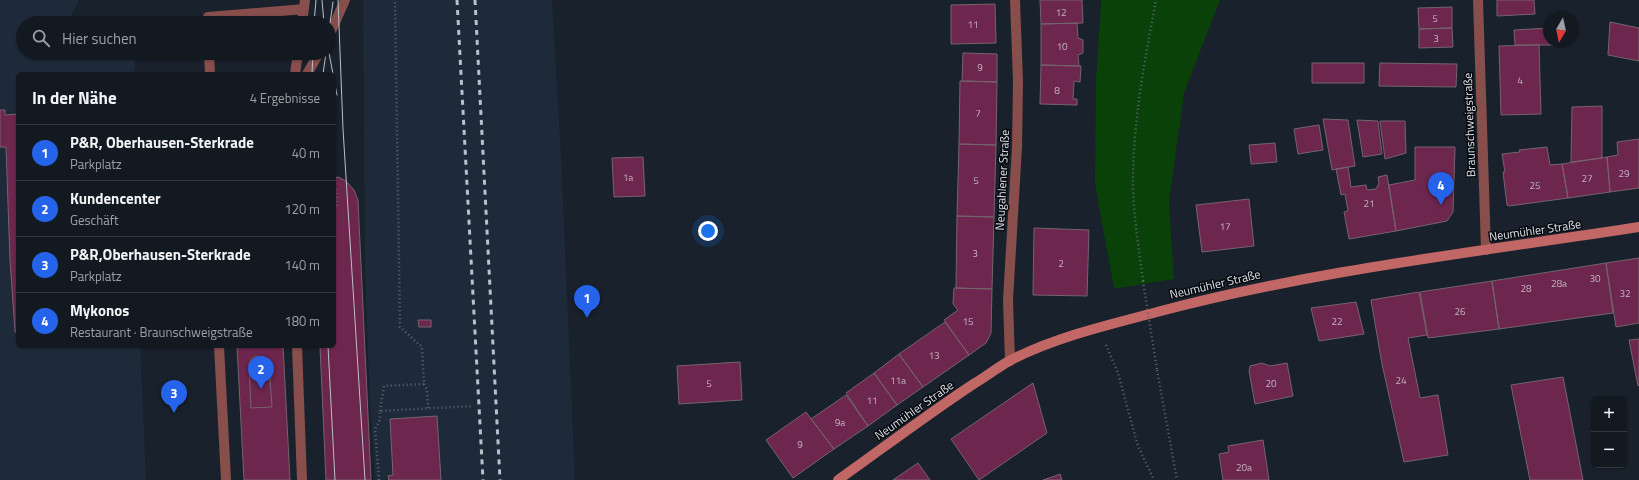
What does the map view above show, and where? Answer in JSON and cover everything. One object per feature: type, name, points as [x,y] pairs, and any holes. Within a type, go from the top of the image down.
[{"type":"main road","name":"Neumühler Straße","points":[[838,480],[952,398],[1010,361],[1034,350],[1101,327],[1203,300],[1283,282],[1639,227]]},
{"type":"street","points":[[336,20],[345,0]]},
{"type":"street","name":"Neugahlener Straße","points":[[1010,361],[1008,300],[1017,139],[1018,82],[1015,0]]},
{"type":"street","name":"Braunschweigstraße","points":[[1478,0],[1486,250]]},
{"type":"street","points":[[223,16],[305,5],[303,16]]},
{"type":"street","points":[[209,60],[210,72]]},
{"type":"street","points":[[295,72],[297,60]]},
{"type":"street","points":[[307,72],[315,60]]},
{"type":"street","points":[[219,348],[226,480]]},
{"type":"street","points":[[297,348],[302,480]]},
{"type":"path","points":[[395,0],[400,327],[410,334],[422,347],[424,384],[427,390],[428,409]]},
{"type":"path","points":[[1156,0],[1145,61],[1133,159],[1134,205],[1143,281],[1177,480]]},
{"type":"path","points":[[336,186],[337,206]]},
{"type":"path","points":[[1101,327],[1107,347],[1118,373],[1138,446],[1154,480]]},
{"type":"path","points":[[379,480],[375,429],[380,420],[384,386],[424,384]]},
{"type":"path","points":[[380,411],[473,406]]},
{"type":"shaded area","points":[[0,0],[79,0],[71,16],[16,16],[16,60],[135,60],[134,72],[16,72],[16,348],[140,348],[146,480],[0,480]]},
{"type":"shaded area","points":[[363,0],[552,0],[561,157],[575,480],[375,480],[370,401],[365,269]]},
{"type":"green space","points":[[1101,0],[1220,0],[1184,93],[1169,202],[1174,279],[1114,289],[1095,184],[1096,80]]},
{"type":"building","points":[[1040,0],[1082,0],[1083,23],[1041,24]]},
{"type":"building","points":[[1497,0],[1534,0],[1535,14],[1497,16]]},
{"type":"building","points":[[995,4],[996,43],[951,44],[951,5]]},
{"type":"building","points":[[1452,7],[1452,28],[1419,29],[1418,8]]},
{"type":"building","points":[[1610,22],[1639,28],[1639,61],[1608,55]]},
{"type":"building","points":[[1077,23],[1078,38],[1083,40],[1083,53],[1078,55],[1079,66],[1041,65],[1041,24]]},
{"type":"building","points":[[1452,28],[1453,47],[1419,48],[1419,29]]},
{"type":"building","points":[[1543,28],[1543,45],[1515,45],[1514,30]]},
{"type":"building","points":[[1539,45],[1541,114],[1501,115],[1499,46]]},
{"type":"building","points":[[963,53],[997,54],[997,82],[962,81]]},
{"type":"building","points":[[1312,63],[1364,63],[1364,83],[1312,83]]},
{"type":"building","points":[[1380,63],[1457,64],[1456,87],[1379,86]]},
{"type":"building","points":[[1041,65],[1081,66],[1080,82],[1074,81],[1073,99],[1077,99],[1077,105],[1040,104]]},
{"type":"building","points":[[960,81],[997,82],[996,145],[959,144]]},
{"type":"building","points":[[1602,106],[1602,158],[1571,162],[1572,107]]},
{"type":"building","points":[[0,110],[5,110],[5,115],[16,114],[16,332],[10,260],[6,147],[0,147]]},
{"type":"building","points":[[1323,119],[1348,120],[1355,166],[1332,170]]},
{"type":"building","points":[[1357,120],[1378,121],[1382,154],[1363,157]]},
{"type":"building","points":[[1380,121],[1405,121],[1406,153],[1385,159]]},
{"type":"building","points":[[1319,125],[1323,150],[1298,154],[1294,129]]},
{"type":"building","points":[[1639,139],[1639,188],[1610,192],[1607,157],[1618,155],[1617,142]]},
{"type":"building","points":[[1275,143],[1277,162],[1251,164],[1249,145]]},
{"type":"building","points":[[959,144],[996,145],[994,217],[957,216]]},
{"type":"building","points":[[1415,147],[1455,147],[1453,212],[1447,221],[1396,231],[1389,185],[1415,180]]},
{"type":"building","points":[[1547,147],[1550,165],[1562,164],[1568,198],[1509,206],[1507,205],[1503,172],[1505,172],[1502,154],[1520,152],[1519,150]]},
{"type":"building","points":[[643,157],[645,196],[614,197],[612,158]]},
{"type":"building","points":[[1607,157],[1610,192],[1568,198],[1562,164]]},
{"type":"building","points":[[1348,167],[1351,187],[1366,185],[1367,190],[1376,189],[1379,183],[1378,177],[1387,175],[1396,231],[1349,239],[1344,212],[1348,211],[1345,194],[1341,195],[1336,169]]},
{"type":"building","points":[[336,178],[346,181],[354,190],[358,200],[371,480],[326,480],[320,348],[336,348]]},
{"type":"building","points":[[1249,199],[1254,246],[1202,252],[1196,205]]},
{"type":"building","points":[[957,216],[994,217],[992,289],[956,288]]},
{"type":"building","points":[[1034,228],[1089,230],[1087,296],[1033,295]]},
{"type":"building","points":[[1639,258],[1639,323],[1616,327],[1606,263]]},
{"type":"building","points":[[1606,263],[1613,313],[1499,329],[1492,281]]},
{"type":"building","points":[[1492,281],[1499,329],[1428,338],[1420,292]]},
{"type":"building","points":[[954,288],[992,289],[991,333],[986,343],[969,355],[944,320],[958,310],[953,304]]},
{"type":"building","points":[[1419,292],[1427,335],[1408,338],[1420,398],[1438,395],[1448,455],[1404,462],[1382,364],[1371,300]]},
{"type":"building","points":[[1356,302],[1364,334],[1319,341],[1311,308]]},
{"type":"building","points":[[418,320],[431,320],[431,327],[419,327]]},
{"type":"building","points":[[945,322],[969,355],[923,387],[899,354]]},
{"type":"building","points":[[1639,339],[1639,385],[1638,386],[1629,340]]},
{"type":"building","points":[[237,348],[283,348],[290,480],[244,480]]},
{"type":"building","points":[[899,354],[923,387],[897,405],[874,373]]},
{"type":"building","points":[[256,356],[264,357],[269,364],[272,407],[251,408],[249,364],[251,359]]},
{"type":"building","points":[[740,362],[742,400],[679,404],[677,366]]},
{"type":"building","points":[[1262,363],[1270,366],[1287,363],[1293,396],[1255,404],[1249,371],[1250,366]]},
{"type":"building","points":[[874,373],[897,405],[868,426],[846,393]]},
{"type":"building","points":[[1563,377],[1583,480],[1530,480],[1511,385]]},
{"type":"building","points":[[1033,383],[1047,433],[979,480],[951,439]]},
{"type":"building","points":[[846,395],[868,426],[834,449],[811,419]]},
{"type":"building","points":[[806,412],[834,449],[793,478],[766,440]]},
{"type":"building","points":[[437,416],[441,480],[389,480],[388,476],[393,475],[390,419]]},
{"type":"building","points":[[1263,440],[1269,480],[1223,480],[1219,454],[1229,452],[1228,446]]},
{"type":"building","points":[[918,463],[930,480],[893,480]]},
{"type":"building","points":[[1060,474],[1062,480],[1043,480],[1055,476]]},
{"type":"tram line","points":[[315,16],[316,0]]},
{"type":"tram line","points":[[322,0],[323,16]]},
{"type":"tram line","points":[[338,0],[343,129],[365,480]]},
{"type":"tram line","points":[[331,16],[333,2]]},
{"type":"tram line","points":[[312,72],[313,60]]},
{"type":"tram line","points":[[323,72],[325,60]]},
{"type":"tram line","points":[[330,60],[333,72]]},
{"type":"tram line","points":[[336,90],[337,95]]},
{"type":"tram line","points":[[328,348],[335,480]]},
{"type":"railway","points":[[457,0],[483,480]]},
{"type":"railway","points":[[475,0],[500,480]]},
{"type":"place","name":"Mykonos","points":[[1441,205]]},
{"type":"place","name":"P&R, Oberhausen-Sterkrade","points":[[587,318]]},
{"type":"place","name":"Kundencenter","points":[[261,389]]},
{"type":"place","name":"P&R,Oberhausen-Sterkrade","points":[[174,413]]}]
